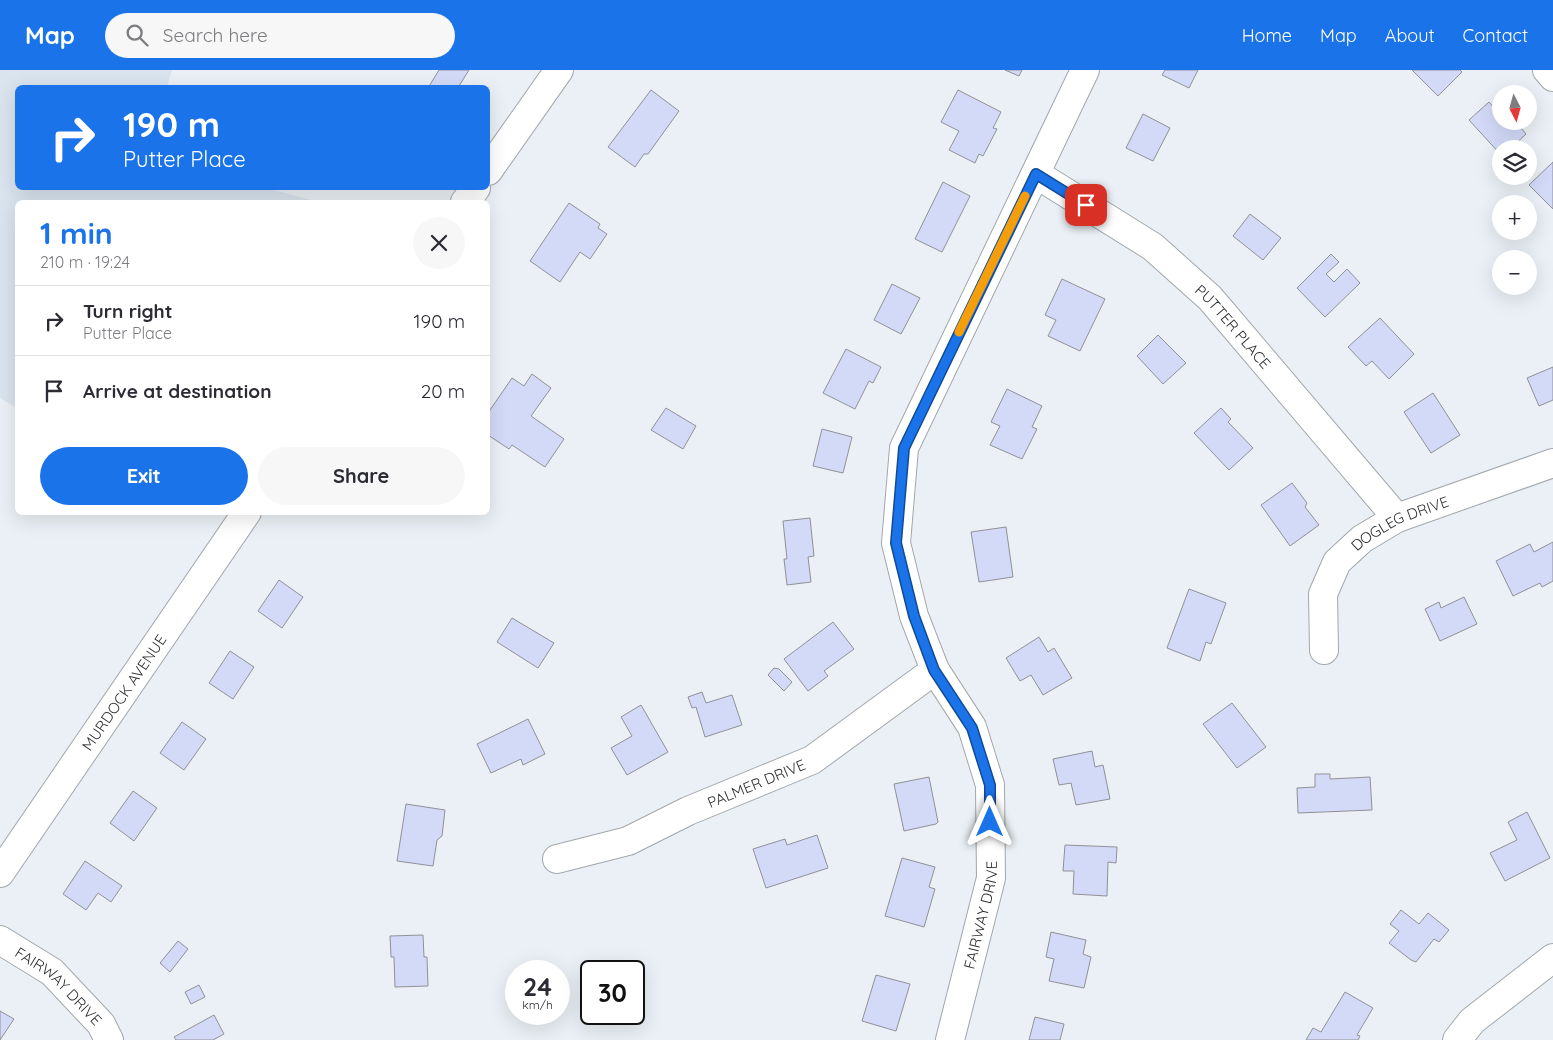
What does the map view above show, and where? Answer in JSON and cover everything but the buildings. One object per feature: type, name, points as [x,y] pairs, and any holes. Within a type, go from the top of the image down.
[{"type":"street","points":[[490,168],[559,70]]},
{"type":"street","name":"FAIRWAY DRIVE","points":[[950,1040],[991,878],[990,785],[972,728],[934,670],[914,616],[896,543],[904,448],[1085,70]]},
{"type":"street","points":[[1547,70],[1553,77]]},
{"type":"street","name":"PUTTER PLACE","points":[[1036,174],[1153,247],[1210,298],[1397,518]]},
{"type":"street","points":[[467,200],[474,190]]},
{"type":"street","name":"DOGLEG DRIVE","points":[[1324,650],[1323,594],[1338,562],[1362,539],[1397,518],[1553,463]]},
{"type":"street","name":"MURDOCK AVENUE","points":[[0,873],[245,515]]},
{"type":"street","name":"PALMER DRIVE","points":[[557,860],[628,841],[688,811],[812,760],[934,670]]},
{"type":"street","name":"FAIRWAY DRIVE","points":[[0,940],[52,972],[101,1024],[110,1040]]},
{"type":"street","points":[[1457,1040],[1472,1021],[1553,958]]},
{"type":"shaded area","points":[[0,70],[172,70],[168,85],[15,85],[15,190],[274,190],[311,200],[15,200],[15,407],[0,398]]},
{"type":"slow traffic","points":[[959,332],[1025,196]]},
{"type":"route","points":[[990,822],[990,785],[972,728],[934,670],[914,616],[896,543],[904,448],[1036,174],[1086,205]]}]
